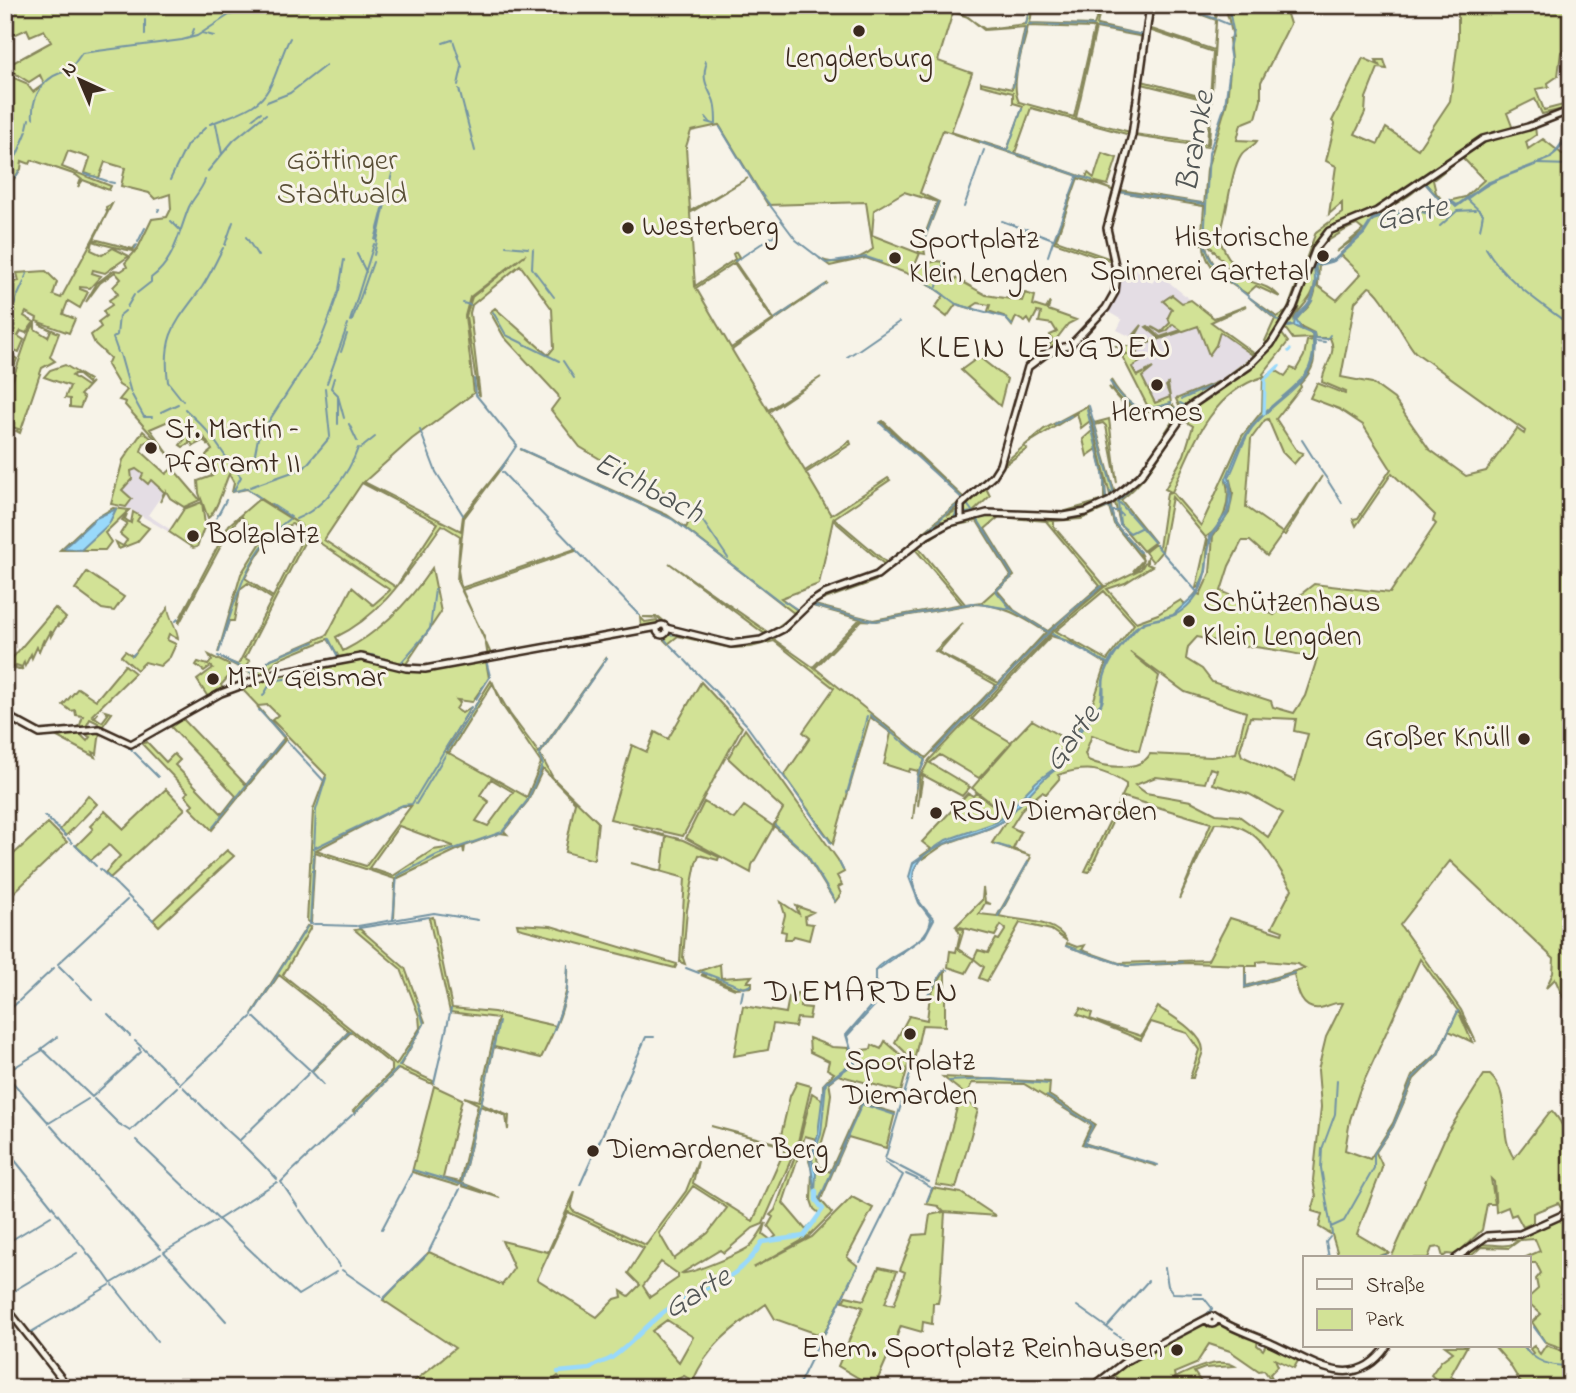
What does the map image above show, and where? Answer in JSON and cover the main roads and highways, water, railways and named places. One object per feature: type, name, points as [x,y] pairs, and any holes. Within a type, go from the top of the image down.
[{"type":"main road","points":[[961,518],[961,505],[1000,465],[1028,367],[1047,352],[1071,345],[1112,299],[1117,284],[1107,228],[1132,135],[1150,5]]},
{"type":"main road","points":[[5,715],[42,734],[99,729],[126,744],[134,744],[224,691],[265,676],[355,657],[425,669],[613,633],[657,630],[662,635],[668,631],[731,643],[765,639],[787,626],[815,599],[874,577],[934,530],[961,518],[992,513],[1064,516],[1093,509],[1115,499],[1141,475],[1187,409],[1249,366],[1284,326],[1318,243],[1342,223],[1380,210],[1483,139],[1528,127],[1571,110]]},
{"type":"main road","points":[[1459,1256],[1487,1236],[1517,1235],[1568,1212]]},
{"type":"main road","points":[[5,1306],[69,1388]]},
{"type":"main road","points":[[1091,1388],[1118,1366],[1212,1320],[1301,1357],[1328,1373],[1348,1374],[1365,1370],[1374,1364],[1386,1348]]},
{"type":"water","points":[[1571,130],[1565,142],[1554,154]]},
{"type":"water","points":[[1544,161],[1491,183],[1456,207],[1451,202],[1439,217],[1434,215],[1438,216],[1450,200],[1457,205],[1487,183]]},
{"type":"water","points":[[1409,209],[1422,212],[1398,213],[1373,220],[1364,234],[1334,261],[1315,266],[1318,277],[1312,301],[1296,320],[1302,329],[1286,326],[1294,325],[1296,317],[1311,298],[1315,283],[1313,264],[1335,259],[1363,233],[1372,219]]},
{"type":"water","points":[[1304,331],[1314,333],[1315,350],[1311,364],[1296,386],[1310,365],[1313,351],[1312,334]]},
{"type":"water","points":[[1296,386],[1263,416],[1245,440],[1229,477],[1231,493],[1231,503],[1225,519],[1215,531],[1208,553],[1210,536],[1227,512],[1230,489],[1226,479],[1241,444],[1263,413]]},
{"type":"water","points":[[116,509],[109,524],[81,550],[64,548],[96,518]]},
{"type":"water","points":[[1205,574],[1197,595],[1180,612],[1169,617],[1146,622],[1136,629],[1122,646],[1106,672],[1101,705],[1070,742],[1057,769],[998,824],[937,847],[915,866],[913,881],[918,899],[934,919],[925,936],[876,971],[876,1004],[847,1036],[855,1063],[826,1083],[821,1134],[812,1160],[816,1173],[815,1193],[810,1161],[818,1134],[824,1084],[854,1061],[846,1035],[875,1001],[875,970],[923,936],[931,919],[919,903],[909,877],[913,863],[946,840],[997,822],[1036,782],[1055,768],[1059,753],[1101,703],[1103,680],[1109,661],[1135,628],[1144,622],[1173,615],[1197,593]]},
{"type":"waterway","points":[[33,118],[34,102],[41,87],[53,77],[69,71],[82,53],[182,40],[197,36],[229,15],[267,5]]},
{"type":"waterway","points":[[1026,24],[1031,5]]},
{"type":"waterway","points":[[1177,5],[1216,19]]},
{"type":"waterway","name":"Bramke","points":[[1228,5],[1233,30],[1229,49],[1231,61],[1225,105],[1209,153],[1204,243],[1210,259],[1222,275],[1281,323]]},
{"type":"waterway","points":[[145,20],[145,35]]},
{"type":"waterway","points":[[1218,20],[1230,25]]},
{"type":"waterway","points":[[1029,24],[1094,26]]},
{"type":"waterway","points":[[1013,87],[1026,27]]},
{"type":"waterway","points":[[1097,27],[1144,35]]},
{"type":"waterway","points":[[191,37],[194,29]]},
{"type":"waterway","points":[[202,33],[214,36]]},
{"type":"waterway","points":[[210,124],[242,111],[260,100],[271,84],[290,38]]},
{"type":"waterway","points":[[443,43],[452,40]]},
{"type":"waterway","points":[[453,40],[462,67],[458,85]]},
{"type":"waterway","points":[[267,102],[290,93],[326,65]]},
{"type":"waterway","points":[[706,65],[705,79],[716,110],[716,124]]},
{"type":"waterway","points":[[459,89],[475,151]]},
{"type":"waterway","points":[[1002,149],[1007,151],[1022,109]]},
{"type":"waterway","points":[[253,118],[261,112]]},
{"type":"waterway","points":[[208,171],[234,140],[266,114]]},
{"type":"waterway","points":[[706,117],[710,122]]},
{"type":"waterway","points":[[27,128],[29,119]]},
{"type":"waterway","points":[[706,122],[714,124]]},
{"type":"waterway","points":[[216,124],[222,154]]},
{"type":"waterway","points":[[170,180],[187,145],[206,127]]},
{"type":"waterway","points":[[720,127],[758,190]]},
{"type":"waterway","points":[[1520,132],[1535,127]]},
{"type":"waterway","points":[[5,168],[17,155],[27,131]]},
{"type":"waterway","points":[[980,142],[994,147]]},
{"type":"waterway","points":[[996,147],[1001,149]]},
{"type":"waterway","points":[[964,207],[984,150]]},
{"type":"waterway","points":[[1010,152],[1018,155]]},
{"type":"waterway","points":[[1020,155],[1030,159]]},
{"type":"waterway","points":[[1040,162],[1054,167]]},
{"type":"waterway","points":[[1537,164],[1571,165]]},
{"type":"waterway","points":[[375,240],[394,166]]},
{"type":"waterway","points":[[1056,168],[1074,174]]},
{"type":"waterway","points":[[17,175],[19,171]]},
{"type":"waterway","points":[[85,174],[96,177]]},
{"type":"waterway","points":[[1075,175],[1092,180]]},
{"type":"waterway","points":[[6,185],[16,176]]},
{"type":"waterway","points":[[1054,239],[1077,177]]},
{"type":"waterway","points":[[98,178],[107,181]]},
{"type":"waterway","points":[[137,293],[151,282],[151,278],[166,263],[189,207],[205,180]]},
{"type":"waterway","points":[[109,182],[114,183]]},
{"type":"waterway","points":[[1425,183],[1447,208]]},
{"type":"waterway","points":[[760,192],[796,240],[826,263],[866,257],[881,262]]},
{"type":"waterway","points":[[1120,192],[1205,204]]},
{"type":"waterway","points":[[1467,199],[1483,214],[1482,219]]},
{"type":"waterway","points":[[924,240],[938,202]]},
{"type":"waterway","points":[[374,255],[385,204]]},
{"type":"waterway","points":[[1440,226],[1457,211],[1475,210]]},
{"type":"waterway","points":[[1480,229],[1482,220]]},
{"type":"waterway","points":[[171,221],[180,230]]},
{"type":"waterway","points":[[1002,221],[1010,224]]},
{"type":"waterway","points":[[225,245],[233,222]]},
{"type":"waterway","points":[[1011,224],[1024,229]]},
{"type":"waterway","points":[[138,242],[145,228]]},
{"type":"waterway","points":[[1026,229],[1053,239]]},
{"type":"waterway","points":[[743,256],[779,232]]},
{"type":"waterway","points":[[1106,233],[1109,248]]},
{"type":"waterway","points":[[246,237],[258,256]]},
{"type":"waterway","points":[[1048,256],[1053,241]]},
{"type":"waterway","points":[[350,321],[374,244]]},
{"type":"waterway","points":[[506,246],[528,248]]},
{"type":"waterway","points":[[183,401],[168,382],[169,340],[178,320],[205,282],[223,248]]},
{"type":"waterway","points":[[1486,248],[1513,281],[1571,326]]},
{"type":"waterway","points":[[533,249],[532,268],[554,297]]},
{"type":"waterway","points":[[357,254],[366,272]]},
{"type":"waterway","points":[[735,261],[742,257]]},
{"type":"waterway","points":[[332,310],[339,290],[344,260]]},
{"type":"waterway","points":[[352,321],[373,262]]},
{"type":"waterway","points":[[940,273],[944,263]]},
{"type":"waterway","points":[[25,278],[27,274]]},
{"type":"waterway","points":[[916,274],[956,304],[1004,317],[1012,325]]},
{"type":"waterway","points":[[937,287],[939,276]]},
{"type":"waterway","points":[[18,295],[24,282]]},
{"type":"waterway","points":[[812,294],[825,285]]},
{"type":"waterway","points":[[127,307],[134,295]]},
{"type":"waterway","points":[[5,331],[17,297]]},
{"type":"waterway","points":[[463,303],[470,305]]},
{"type":"waterway","points":[[775,319],[792,307]]},
{"type":"waterway","points":[[118,352],[113,338],[117,335],[119,316],[125,311]]},
{"type":"waterway","points":[[253,464],[258,438],[320,342],[332,311]]},
{"type":"waterway","name":"Eichbach","points":[[493,312],[506,335],[559,361]]},
{"type":"waterway","points":[[857,351],[899,322]]},
{"type":"waterway","points":[[327,383],[348,324]]},
{"type":"waterway","points":[[341,352],[347,334]]},
{"type":"waterway","points":[[1315,338],[1327,339],[1330,335]]},
{"type":"waterway","points":[[1316,341],[1325,342]]},
{"type":"waterway","points":[[847,357],[855,352]]},
{"type":"waterway","points":[[120,354],[131,393]]},
{"type":"waterway","points":[[563,361],[574,378]]},
{"type":"waterway","points":[[1264,413],[1265,379],[1279,366]]},
{"type":"waterway","points":[[334,378],[331,388],[338,395],[338,424]]},
{"type":"waterway","name":"Eichbach","points":[[474,379],[476,395],[517,445],[500,470]]},
{"type":"waterway","points":[[1110,382],[1116,391],[1136,406],[1152,408],[1171,403]]},
{"type":"waterway","points":[[1190,403],[1221,382]]},
{"type":"waterway","points":[[1182,399],[1216,384]]},
{"type":"waterway","points":[[325,388],[330,436]]},
{"type":"waterway","points":[[132,395],[144,417]]},
{"type":"waterway","points":[[338,396],[344,418]]},
{"type":"waterway","points":[[1180,403],[1186,406]]},
{"type":"waterway","points":[[161,412],[178,404]]},
{"type":"waterway","points":[[1089,406],[1114,494]]},
{"type":"waterway","points":[[1161,443],[1178,415],[1175,408]]},
{"type":"waterway","points":[[185,409],[209,433],[241,477],[233,492]]},
{"type":"waterway","points":[[1087,410],[1102,470]]},
{"type":"waterway","points":[[1055,424],[1071,416]]},
{"type":"waterway","points":[[144,417],[152,417]]},
{"type":"waterway","points":[[880,423],[963,499]]},
{"type":"waterway","points":[[349,424],[357,441]]},
{"type":"waterway","points":[[420,430],[436,472],[463,515]]},
{"type":"waterway","points":[[250,487],[304,468],[330,437]]},
{"type":"waterway","points":[[360,449],[375,437]]},
{"type":"waterway","points":[[1302,440],[1314,459]]},
{"type":"waterway","points":[[1120,525],[1118,501],[1147,473],[1164,446]]},
{"type":"waterway","points":[[296,519],[326,499],[342,479],[358,448]]},
{"type":"waterway","name":"Eichbach","points":[[521,449],[672,519],[782,603]]},
{"type":"waterway","points":[[1320,469],[1327,479]]},
{"type":"waterway","points":[[502,472],[576,549]]},
{"type":"waterway","points":[[1103,473],[1106,499]]},
{"type":"waterway","points":[[1328,481],[1335,492]]},
{"type":"waterway","points":[[236,491],[247,488]]},
{"type":"waterway","points":[[248,489],[253,493]]},
{"type":"waterway","points":[[1110,491],[1112,495]]},
{"type":"waterway","points":[[1336,493],[1342,503]]},
{"type":"waterway","points":[[255,494],[261,498]]},
{"type":"waterway","points":[[209,532],[226,500]]},
{"type":"waterway","points":[[1120,503],[1154,542]]},
{"type":"waterway","points":[[271,504],[291,517]]},
{"type":"waterway","points":[[967,504],[972,511]]},
{"type":"waterway","points":[[698,505],[698,514],[728,558]]},
{"type":"waterway","points":[[938,521],[957,505]]},
{"type":"waterway","points":[[965,505],[965,513],[985,511]]},
{"type":"waterway","points":[[1101,509],[1110,507],[1115,524],[1132,543]]},
{"type":"waterway","points":[[938,526],[954,518],[957,511]]},
{"type":"waterway","points":[[1111,511],[1118,511],[1122,515]]},
{"type":"waterway","points":[[980,518],[996,516]]},
{"type":"waterway","points":[[219,652],[236,597],[252,562],[274,532],[289,519]]},
{"type":"waterway","points":[[978,520],[1012,575],[1010,579]]},
{"type":"waterway","points":[[889,563],[936,523]]},
{"type":"waterway","points":[[1122,526],[1130,533],[1140,528]]},
{"type":"waterway","points":[[1133,545],[1140,552]]},
{"type":"waterway","points":[[1156,545],[1198,593]]},
{"type":"waterway","points":[[577,551],[639,615]]},
{"type":"waterway","points":[[882,575],[904,557]]},
{"type":"waterway","points":[[846,589],[877,578]]},
{"type":"waterway","points":[[1000,587],[1008,580]]},
{"type":"waterway","points":[[1077,607],[1102,586]]},
{"type":"waterway","points":[[999,588],[996,591],[1011,609],[1048,632]]},
{"type":"waterway","points":[[400,664],[430,629],[435,589]]},
{"type":"waterway","name":"Eichbach","points":[[784,601],[800,611]]},
{"type":"waterway","points":[[814,606],[874,621],[973,603],[1011,609]]},
{"type":"waterway","points":[[1047,634],[1075,608]]},
{"type":"waterway","points":[[776,637],[799,617]]},
{"type":"waterway","points":[[667,635],[680,634]]},
{"type":"waterway","points":[[1052,634],[1109,664]]},
{"type":"waterway","points":[[999,684],[1046,635]]},
{"type":"waterway","points":[[329,639],[338,657]]},
{"type":"waterway","points":[[665,639],[668,643]]},
{"type":"waterway","points":[[737,646],[772,639]]},
{"type":"waterway","points":[[536,646],[569,640]]},
{"type":"waterway","points":[[218,656],[255,674],[271,659],[314,642]]},
{"type":"waterway","points":[[670,645],[683,658]]},
{"type":"waterway","points":[[132,656],[135,653]]},
{"type":"waterway","points":[[353,656],[371,655],[401,664]]},
{"type":"waterway","points":[[340,658],[350,656]]},
{"type":"waterway","points":[[332,660],[338,658]]},
{"type":"waterway","points":[[543,765],[539,754],[607,658]]},
{"type":"waterway","points":[[685,660],[695,671]]},
{"type":"waterway","points":[[400,669],[424,672],[485,661]]},
{"type":"waterway","points":[[476,699],[490,676],[487,664]]},
{"type":"waterway","points":[[263,696],[272,681],[316,674],[321,667],[329,665]]},
{"type":"waterway","points":[[696,672],[701,677]]},
{"type":"waterway","points":[[244,681],[254,678]]},
{"type":"waterway","points":[[702,678],[712,688]]},
{"type":"waterway","points":[[230,687],[242,682]]},
{"type":"waterway","points":[[934,752],[997,686]]},
{"type":"waterway","points":[[713,689],[723,700]]},
{"type":"waterway","points":[[448,750],[479,700]]},
{"type":"waterway","points":[[725,702],[729,707]]},
{"type":"waterway","points":[[445,749],[471,707]]},
{"type":"waterway","points":[[731,708],[746,724]]},
{"type":"waterway","points":[[259,710],[283,736]]},
{"type":"waterway","points":[[870,715],[891,732]]},
{"type":"waterway","points":[[861,739],[867,716]]},
{"type":"waterway","points":[[167,727],[173,723]]},
{"type":"waterway","points":[[747,726],[763,748]]},
{"type":"waterway","points":[[892,733],[900,740]]},
{"type":"waterway","points":[[253,777],[282,741]]},
{"type":"waterway","points":[[287,741],[323,780]]},
{"type":"waterway","points":[[853,769],[861,741]]},
{"type":"waterway","points":[[902,741],[921,756]]},
{"type":"waterway","points":[[129,748],[142,742]]},
{"type":"waterway","points":[[764,749],[778,768]]},
{"type":"waterway","points":[[314,848],[403,805],[412,804],[444,751]]},
{"type":"waterway","points":[[134,752],[141,759]]},
{"type":"waterway","points":[[416,804],[446,754]]},
{"type":"waterway","points":[[916,788],[918,775],[925,761],[922,757]]},
{"type":"waterway","points":[[142,761],[158,777]]},
{"type":"waterway","points":[[393,919],[397,876],[437,855],[502,832],[527,801],[542,767]]},
{"type":"waterway","points":[[779,770],[788,782]]},
{"type":"waterway","points":[[847,793],[853,772]]},
{"type":"waterway","points":[[248,783],[252,778]]},
{"type":"waterway","points":[[314,850],[316,810],[326,778]]},
{"type":"waterway","points":[[789,783],[824,833]]},
{"type":"waterway","points":[[240,793],[247,784]]},
{"type":"waterway","points":[[227,810],[239,794]]},
{"type":"waterway","points":[[213,827],[225,812]]},
{"type":"waterway","points":[[45,816],[66,836]]},
{"type":"waterway","points":[[775,825],[806,853],[835,901]]},
{"type":"waterway","points":[[825,834],[831,843]]},
{"type":"waterway","points":[[68,838],[72,843]]},
{"type":"waterway","points":[[995,844],[1009,848]]},
{"type":"waterway","points":[[75,845],[82,852]]},
{"type":"waterway","points":[[312,924],[314,852]]},
{"type":"waterway","points":[[86,856],[96,866]]},
{"type":"waterway","points":[[839,862],[843,870]]},
{"type":"waterway","points":[[998,916],[1028,862]]},
{"type":"waterway","points":[[100,869],[117,885]]},
{"type":"waterway","points":[[118,886],[135,903]]},
{"type":"waterway","points":[[58,964],[127,900]]},
{"type":"waterway","points":[[137,904],[153,920]]},
{"type":"waterway","points":[[358,926],[434,913],[478,920]]},
{"type":"waterway","points":[[359,928],[429,917]]},
{"type":"waterway","points":[[314,924],[322,924]]},
{"type":"waterway","points":[[323,925],[356,926]]},
{"type":"waterway","points":[[279,972],[307,927]]},
{"type":"waterway","points":[[1066,946],[1127,966],[1183,962]]},
{"type":"waterway","points":[[553,1033],[567,993],[568,965]]},
{"type":"waterway","points":[[59,966],[73,980]]},
{"type":"waterway","points":[[5,1014],[54,968]]},
{"type":"waterway","points":[[686,968],[699,973]]},
{"type":"waterway","points":[[938,979],[943,971]]},
{"type":"waterway","points":[[702,972],[744,988]]},
{"type":"waterway","points":[[1246,974],[1245,987],[1294,973]]},
{"type":"waterway","points":[[252,1015],[278,974]]},
{"type":"waterway","points":[[76,983],[86,993]]},
{"type":"waterway","points":[[744,988],[751,985]]},
{"type":"waterway","points":[[928,994],[934,986]]},
{"type":"waterway","points":[[741,1001],[743,991]]},
{"type":"waterway","points":[[87,994],[92,999]]},
{"type":"waterway","points":[[399,1066],[424,1024],[418,1004]]},
{"type":"waterway","points":[[434,1083],[451,1009]]},
{"type":"waterway","points":[[1331,1227],[1344,1221],[1374,1168],[1374,1154],[1393,1126],[1413,1078],[1438,1054],[1458,1011]]},
{"type":"waterway","points":[[108,1014],[118,1024]]},
{"type":"waterway","points":[[180,1084],[251,1017]]},
{"type":"waterway","points":[[254,1017],[281,1043]]},
{"type":"waterway","points":[[481,1104],[499,1022]]},
{"type":"waterway","points":[[119,1025],[130,1036]]},
{"type":"waterway","points":[[323,1084],[311,1071],[350,1031]]},
{"type":"waterway","points":[[43,1050],[41,1049],[57,1037]]},
{"type":"waterway","points":[[580,1185],[646,1037],[654,1037]]},
{"type":"waterway","points":[[135,1041],[144,1049]]},
{"type":"waterway","points":[[282,1044],[310,1070]]},
{"type":"waterway","points":[[5,1073],[43,1050],[92,1097],[141,1052]]},
{"type":"waterway","points":[[145,1050],[156,1061]]},
{"type":"waterway","points":[[157,1062],[169,1074]]},
{"type":"waterway","points":[[913,1064],[885,1159],[929,1182]]},
{"type":"waterway","points":[[914,1065],[918,1068]]},
{"type":"waterway","points":[[354,1114],[397,1069]]},
{"type":"waterway","points":[[920,1069],[924,1071]]},
{"type":"waterway","points":[[239,1141],[309,1073]]},
{"type":"waterway","points":[[6,1075],[49,1123],[88,1099]]},
{"type":"waterway","points":[[171,1075],[178,1082]]},
{"type":"waterway","points":[[949,1081],[992,1079],[1049,1084]]},
{"type":"waterway","points":[[1332,1234],[1321,1168],[1322,1149],[1335,1114],[1337,1080]]},
{"type":"waterway","points":[[122,1126],[130,1131],[177,1087]]},
{"type":"waterway","points":[[183,1087],[197,1101]]},
{"type":"waterway","points":[[1047,1096],[1093,1125],[1084,1144],[1158,1165]]},
{"type":"waterway","points":[[94,1099],[106,1111]]},
{"type":"waterway","points":[[199,1103],[216,1120]]},
{"type":"waterway","points":[[820,1198],[862,1104],[895,1115]]},
{"type":"waterway","points":[[462,1181],[480,1106]]},
{"type":"waterway","points":[[107,1112],[118,1123]]},
{"type":"waterway","points":[[290,1173],[352,1115]]},
{"type":"waterway","points":[[218,1121],[225,1128]]},
{"type":"waterway","points":[[51,1126],[161,1249]]},
{"type":"waterway","points":[[226,1129],[238,1140]]},
{"type":"waterway","points":[[136,1140],[272,1271]]},
{"type":"waterway","points":[[240,1142],[266,1168]]},
{"type":"waterway","points":[[9,1153],[55,1210]]},
{"type":"waterway","points":[[860,1262],[903,1175],[885,1163]]},
{"type":"waterway","points":[[268,1169],[277,1179]]},
{"type":"waterway","points":[[413,1170],[460,1184]]},
{"type":"waterway","points":[[289,1174],[281,1182],[298,1207]]},
{"type":"waterway","points":[[382,1229],[411,1174]]},
{"type":"waterway","points":[[906,1174],[917,1179]]},
{"type":"waterway","points":[[918,1180],[930,1187]]},
{"type":"waterway","points":[[219,1219],[277,1182]]},
{"type":"waterway","points":[[462,1184],[468,1186]]},
{"type":"waterway","points":[[927,1201],[932,1188]]},
{"type":"waterway","points":[[429,1251],[460,1189]]},
{"type":"waterway","name":"Garte","points":[[558,1372],[590,1369],[613,1357],[665,1311],[743,1266],[762,1242],[804,1236],[823,1209],[816,1200],[816,1191]]},
{"type":"waterway","points":[[300,1210],[340,1267]]},
{"type":"waterway","points":[[56,1212],[82,1246]]},
{"type":"waterway","points":[[5,1244],[51,1216]]},
{"type":"waterway","points":[[216,1221],[164,1252],[226,1321]]},
{"type":"waterway","points":[[1329,1256],[1326,1242],[1330,1237]]},
{"type":"waterway","points":[[83,1247],[88,1254]]},
{"type":"waterway","points":[[5,1296],[77,1253]]},
{"type":"waterway","points":[[112,1283],[161,1254]]},
{"type":"waterway","points":[[89,1255],[103,1272]]},
{"type":"waterway","points":[[399,1282],[426,1255]]},
{"type":"waterway","points":[[1382,1256],[1386,1255]]},
{"type":"waterway","points":[[846,1289],[857,1267]]},
{"type":"waterway","points":[[1165,1268],[1168,1286],[1173,1293],[1202,1294]]},
{"type":"waterway","points":[[342,1270],[381,1297]]},
{"type":"waterway","points":[[273,1272],[298,1295],[336,1272]]},
{"type":"waterway","points":[[104,1273],[111,1283]]},
{"type":"waterway","points":[[1107,1327],[1148,1281]]},
{"type":"waterway","points":[[383,1299],[398,1284]]},
{"type":"waterway","points":[[31,1332],[110,1285]]},
{"type":"waterway","points":[[113,1285],[125,1300]]},
{"type":"waterway","points":[[825,1333],[845,1292]]},
{"type":"waterway","points":[[1193,1298],[1204,1298],[1212,1308]]},
{"type":"waterway","points":[[126,1301],[157,1341]]},
{"type":"waterway","points":[[1077,1306],[1112,1331]]},
{"type":"waterway","points":[[1205,1316],[1212,1309]]},
{"type":"waterway","points":[[1176,1331],[1202,1317]]},
{"type":"waterway","points":[[1534,1327],[1544,1341]]},
{"type":"waterway","points":[[1162,1338],[1174,1332]]},
{"type":"waterway","points":[[1114,1333],[1120,1337]]},
{"type":"waterway","points":[[797,1388],[823,1335]]},
{"type":"waterway","points":[[1122,1339],[1127,1342]]},
{"type":"waterway","points":[[1128,1343],[1141,1350],[1150,1344]]},
{"type":"waterway","points":[[1525,1348],[1544,1362],[1571,1366]]},
{"type":"waterway","points":[[1126,1364],[1137,1358]]},
{"type":"waterway","points":[[1100,1378],[1112,1368]]},
{"type":"place","name":"Lengderburg","points":[[859,31]]},
{"type":"place","name":"Westerberg","points":[[628,228]]},
{"type":"place","name":"Historische Spinnerei Gartetal","points":[[1323,256]]},
{"type":"place","name":"Sportplatz Klein Lengden","points":[[895,258]]},
{"type":"place","name":"Hermes","points":[[1157,385]]},
{"type":"place","name":"St. Martin – Pfarramt II","points":[[151,448]]},
{"type":"place","name":"Bolzplatz","points":[[193,536]]},
{"type":"place","name":"Schützenhaus Klein Lengden","points":[[1189,621]]},
{"type":"place","name":"MTV Geismar","points":[[213,679]]},
{"type":"place","name":"Großer Knüll","points":[[1524,739]]},
{"type":"place","name":"RSJV Diemarden","points":[[936,813]]},
{"type":"place","name":"Sportplatz Diemarden","points":[[910,1034]]},
{"type":"place","name":"Diemardener Berg","points":[[593,1151]]},
{"type":"place","name":"Ehem. Sportplatz Reinhausen","points":[[1177,1350]]},
{"type":"district","name":"KLEIN LENGDEN","points":[[1046,349]]},
{"type":"district","name":"DIEMARDEN","points":[[862,993]]},
{"type":"park label","name":"Göttinger Stadtwald","points":[[342,179]]}]
